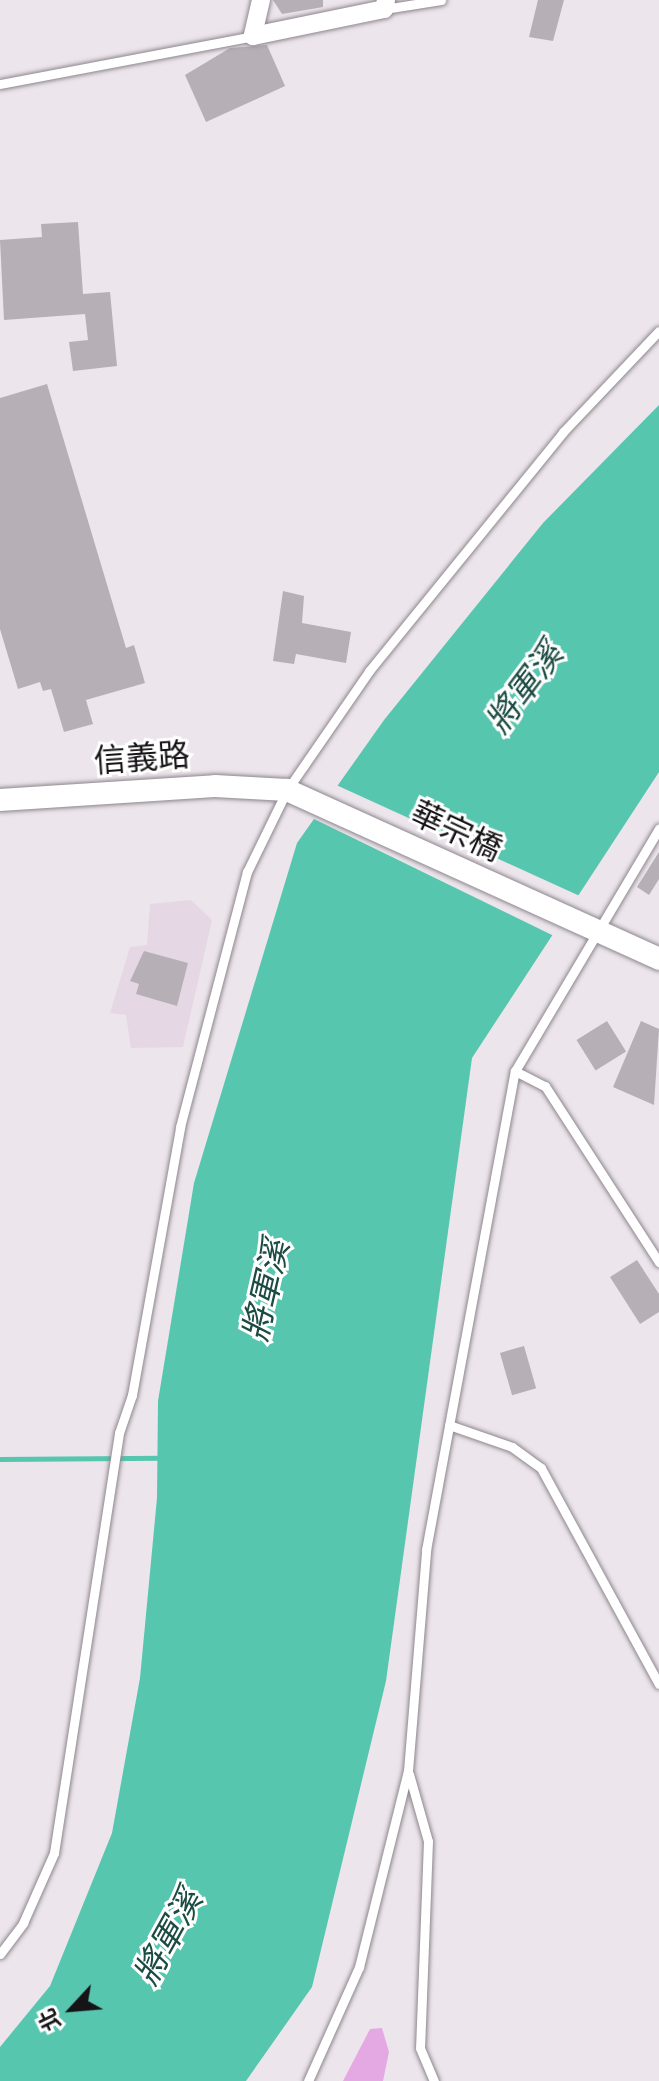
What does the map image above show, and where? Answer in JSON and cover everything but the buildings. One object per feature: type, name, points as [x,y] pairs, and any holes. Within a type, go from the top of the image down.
[{"type":"street","points":[[261,0],[253,36],[385,4]]},
{"type":"street","name":"信義路","points":[[0,800],[215,786],[287,790]]},
{"type":"street","name":"華宗橋","points":[[287,790],[659,959]]},
{"type":"lane","points":[[385,4],[441,0]]},
{"type":"lane","points":[[0,84],[253,36]]},
{"type":"lane","points":[[0,1954],[23,1923],[54,1853],[119,1433],[132,1395],[180,1127],[227,932],[247,872],[287,790],[369,671],[563,432],[659,331]]},
{"type":"lane","points":[[308,2081],[359,1967],[408,1771],[426,1550],[515,1071],[659,828]]},
{"type":"lane","points":[[515,1071],[545,1086],[659,1262]]},
{"type":"lane","points":[[449,1425],[512,1447],[541,1468],[659,1684]]},
{"type":"lane","points":[[408,1771],[428,1841],[420,2048],[434,2081]]},
{"type":"shaded area","points":[[191,900],[212,920],[183,1047],[131,1048],[126,1015],[110,1013],[130,947],[147,945],[150,904]]},
{"type":"shaded area","points":[[382,2028],[389,2052],[383,2081],[343,2081],[370,2029]]},
{"type":"water","name":"將軍溪","points":[[659,405],[659,772],[472,1058],[386,1681],[312,1987],[246,2081],[0,2081],[0,2047],[50,1986],[112,1833],[140,1678],[157,1498],[158,1401],[194,1183],[297,843],[384,720],[543,523]]},
{"type":"pier","points":[[334,784],[582,897],[556,937],[310,817]]},
{"type":"waterway","points":[[0,1459],[163,1458]]}]
